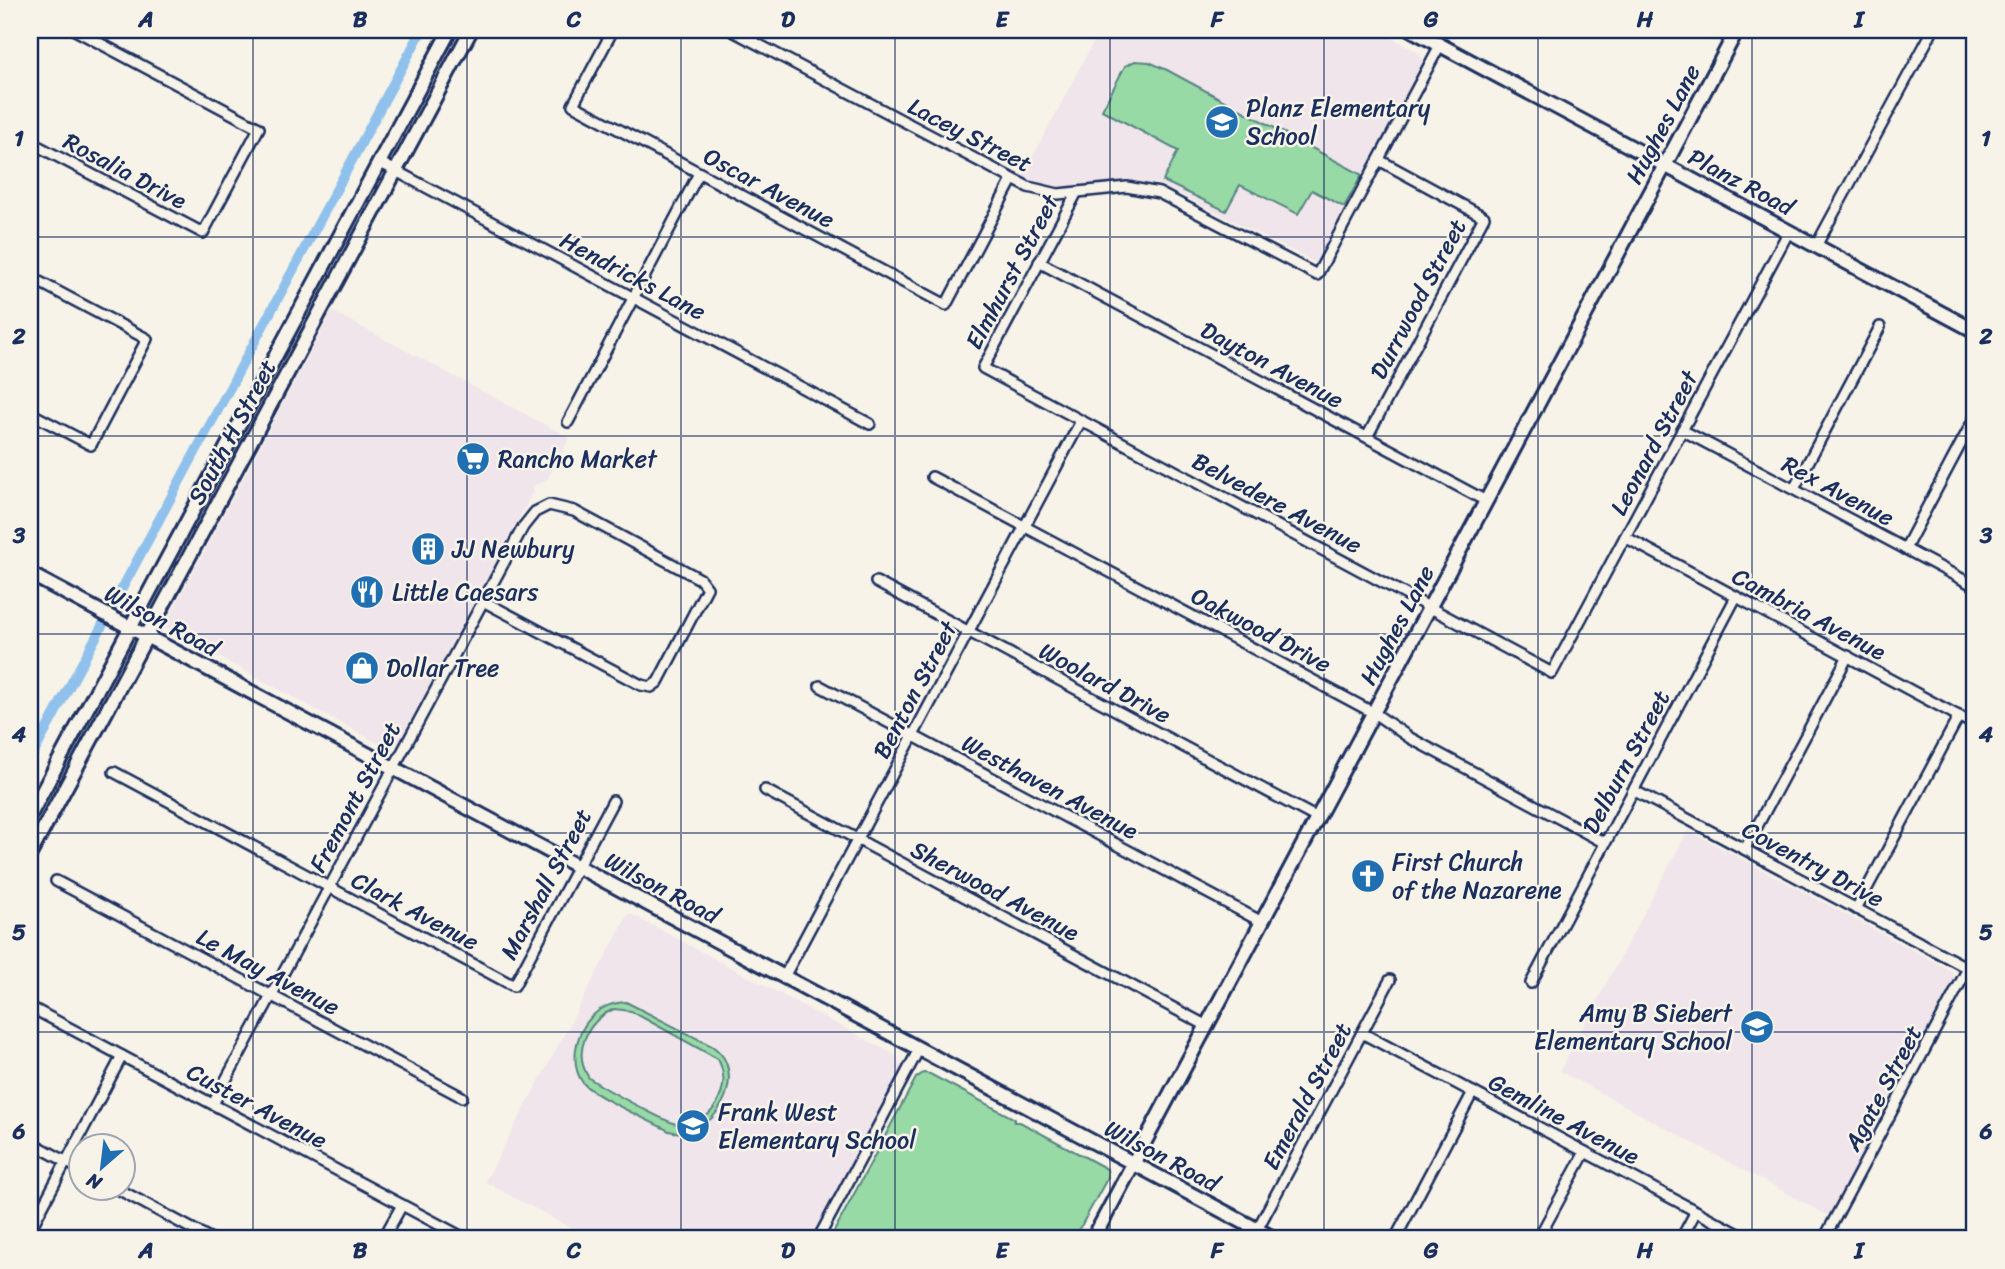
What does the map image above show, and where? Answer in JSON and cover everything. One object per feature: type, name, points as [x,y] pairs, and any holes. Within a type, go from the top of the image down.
[{"type":"street","name":"Rosalia Drive","points":[[30,142],[203,233],[259,128],[75,30]]},
{"type":"street","name":"South H Street","points":[[30,814],[450,30]]},
{"type":"street","name":"South H Street","points":[[30,854],[471,30]]},
{"type":"street","name":"Oscar Avenue","points":[[613,30],[573,105],[946,305],[1012,180]]},
{"type":"street","name":"Lacey Street","points":[[731,30],[1012,180],[1043,192],[1076,194],[1127,187],[1159,192],[1317,275],[1379,160]]},
{"type":"street","name":"Planz Road","points":[[1412,30],[1975,331]]},
{"type":"street","name":"Hughes Lane","points":[[1093,1239],[1737,30]]},
{"type":"street","points":[[1816,246],[1933,30]]},
{"type":"street","points":[[1379,160],[1440,45]]},
{"type":"street","name":"Durrwood Street","points":[[1367,437],[1485,217],[1379,160]]},
{"type":"street","name":"Hendricks Lane","points":[[379,162],[870,424]]},
{"type":"street","points":[[568,422],[699,173]]},
{"type":"street","name":"Elmhurst Street","points":[[983,368],[1076,194]]},
{"type":"street","name":"Leonard Street","points":[[1552,673],[1789,231]]},
{"type":"street","name":"Dayton Avenue","points":[[1039,262],[1486,501]]},
{"type":"street","points":[[30,277],[147,339],[91,445],[30,413]]},
{"type":"street","points":[[1794,489],[1880,327]]},
{"type":"street","name":"Belvedere Avenue","points":[[983,368],[1552,673]]},
{"type":"street","points":[[1905,549],[1975,418]]},
{"type":"street","name":"Benton Street","points":[[784,977],[1081,421]]},
{"type":"street","name":"Rex Avenue","points":[[1682,430],[1975,586]]},
{"type":"street","name":"Oakwood Drive","points":[[932,477],[1374,713],[1409,738],[1605,843]]},
{"type":"street","name":"Fremont Street","points":[[213,1104],[392,768],[523,527],[535,512],[549,505],[574,510],[704,582],[705,594],[658,682],[651,687],[640,685],[483,601]]},
{"type":"street","name":"Cambria Avenue","points":[[1625,537],[1975,724]]},
{"type":"street","name":"Wilson Road","points":[[30,574],[1275,1239]]},
{"type":"street","name":"Woolard Drive","points":[[876,582],[1317,818]]},
{"type":"street","name":"Delburn Street","points":[[1531,983],[1736,597]]},
{"type":"street","points":[[1745,849],[1848,656]]},
{"type":"street","name":"Westhaven Avenue","points":[[820,686],[1262,922]]},
{"type":"street","points":[[1856,909],[1959,716]]},
{"type":"street","name":"Clark Avenue","points":[[114,772],[514,986]]},
{"type":"street","name":"Sherwood Avenue","points":[[765,790],[1207,1026]]},
{"type":"street","name":"Coventry Drive","points":[[1633,790],[1972,971]]},
{"type":"street","name":"Marshall Street","points":[[514,986],[580,867],[612,800]]},
{"type":"street","name":"Le May Avenue","points":[[56,881],[462,1097]]},
{"type":"street","name":"Agate Street","points":[[1824,1239],[1972,971],[1975,955]]},
{"type":"street","name":"Emerald Street","points":[[1257,1230],[1390,980]]},
{"type":"street","name":"Custer Avenue","points":[[30,1007],[466,1239]]},
{"type":"street","name":"Gemline Avenue","points":[[1362,1033],[1748,1239]]},
{"type":"street","points":[[818,1239],[919,1049]]},
{"type":"street","points":[[82,1132],[122,1056]]},
{"type":"street","points":[[1395,1239],[1473,1093]]},
{"type":"street","points":[[30,1142],[66,1162],[30,1230]]},
{"type":"street","points":[[1538,1239],[1585,1152]]},
{"type":"street","points":[[136,1198],[211,1239]]},
{"type":"street","points":[[383,1239],[402,1205]]},
{"type":"street","points":[[1681,1239],[1696,1212]]},
{"type":"street","points":[[1969,1235],[1975,1224]]},
{"type":"shaded area","name":"Planz Elementary School","points":[[1100,30],[1377,30],[1416,51],[1422,57],[1422,66],[1320,257],[1314,262],[1161,185],[1132,181],[1071,187],[1042,184],[1022,177]]},
{"type":"shaded area","points":[[332,311],[570,438],[547,480],[533,486],[533,492],[398,744],[391,747],[385,747],[164,627]]},
{"type":"shaded area","name":"Amy B Siebert Elementary School","points":[[1688,830],[1950,970],[1954,976],[1953,984],[1829,1216],[1560,1071]]},
{"type":"shaded area","name":"Frank West Elementary School","points":[[629,913],[895,1055],[900,1062],[901,1071],[811,1239],[592,1239],[485,1182]]},
{"type":"green space","points":[[1135,61],[1149,62],[1167,70],[1362,175],[1344,207],[1312,190],[1298,214],[1240,185],[1226,211],[1163,181],[1178,151],[1102,110],[1125,66]]},
{"type":"green space","points":[[626,1002],[712,1046],[723,1058],[728,1072],[728,1088],[713,1117],[700,1127],[685,1132],[669,1131],[610,1102],[589,1089],[579,1077],[575,1057],[582,1030],[600,1010],[612,1004]],"holes":[[[614,1009],[631,1011],[718,1059],[723,1076],[721,1093],[716,1105],[701,1120],[686,1125],[673,1123],[589,1078],[584,1068],[582,1048],[590,1029],[604,1014]]]},
{"type":"green space","points":[[923,1073],[930,1074],[1015,1119],[1014,1122],[1020,1122],[1107,1169],[1108,1177],[1074,1239],[830,1239],[916,1078]]},
{"type":"waterway","points":[[30,760],[422,30]]},
{"type":"waterway","points":[[1689,30],[1714,36]]},
{"type":"place","name":"Planz Elementary School","points":[[1222,122]]},
{"type":"place","name":"Rancho Market","points":[[473,459]]},
{"type":"place","name":"JJ Newbury","points":[[428,549]]},
{"type":"place","name":"Little Caesars","points":[[367,592]]},
{"type":"place","name":"Dollar Tree","points":[[362,668]]},
{"type":"place","name":"First Church of the Nazarene","points":[[1368,876]]},
{"type":"place","name":"Amy B Siebert Elementary School","points":[[1757,1027]]},
{"type":"place","name":"Frank West Elementary School","points":[[693,1126]]}]
